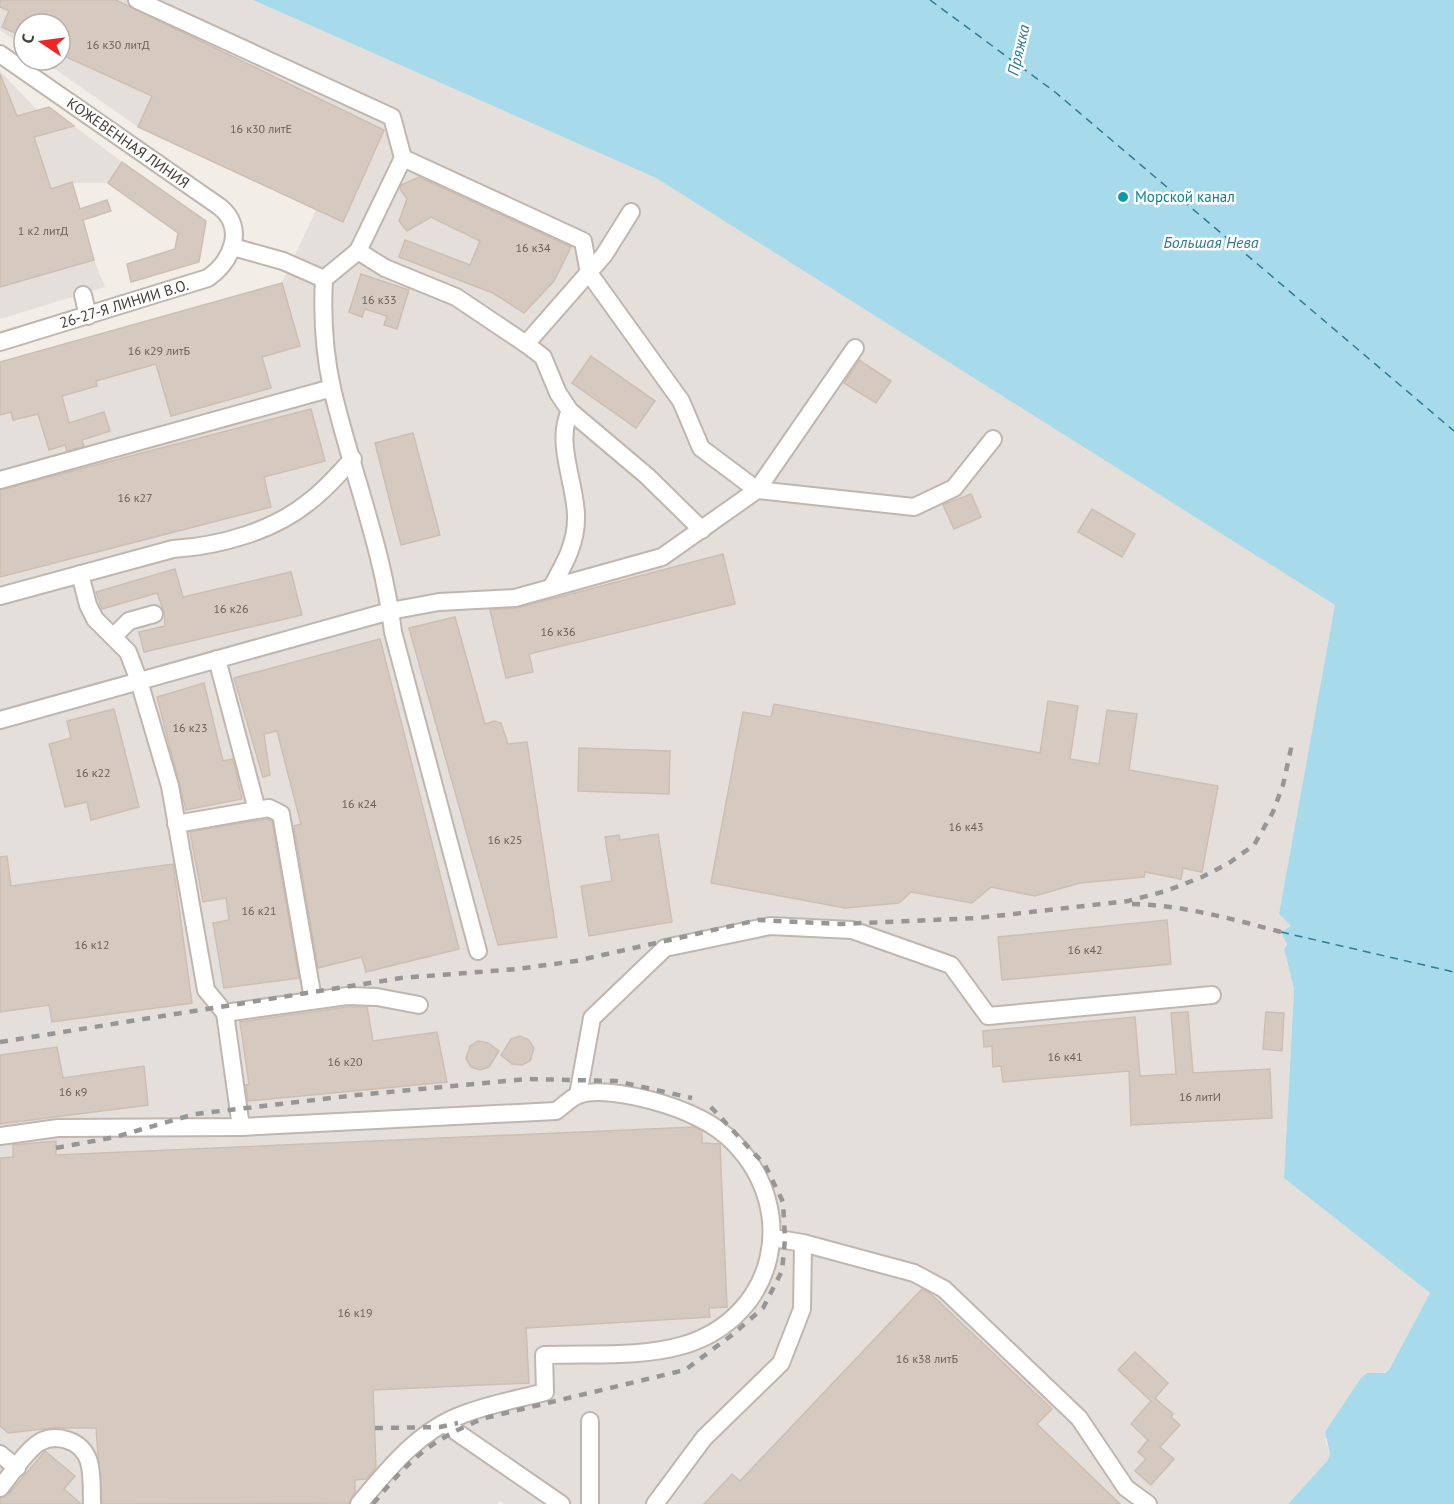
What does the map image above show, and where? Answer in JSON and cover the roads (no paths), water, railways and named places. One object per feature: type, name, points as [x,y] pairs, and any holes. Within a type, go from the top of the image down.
[{"type":"street","points":[[137,0],[392,117],[403,158],[358,251],[324,279],[322,317],[332,388],[387,587],[393,632],[478,951]]},
{"type":"street","name":"КОЖЕВЕННАЯ ЛИНИЯ","points":[[0,54],[227,213],[235,232],[233,247]]},
{"type":"street","points":[[403,158],[583,241],[589,273],[681,401],[701,448],[757,490],[914,507],[954,488],[993,440]]},
{"type":"street","points":[[526,344],[604,255],[631,212]]},
{"type":"street","points":[[233,247],[283,261],[324,279]]},
{"type":"street","name":"26-27-Я ЛИНИИ В.О.","points":[[0,342],[208,278],[219,271],[233,247]]},
{"type":"street","points":[[358,251],[385,268],[456,297],[543,357],[558,393],[570,411],[647,476],[702,530]]},
{"type":"street","points":[[83,295],[88,316]]},
{"type":"street","points":[[0,720],[390,611],[439,602],[515,598],[662,557],[757,490],[855,348]]},
{"type":"street","points":[[0,480],[332,388]]},
{"type":"street","points":[[551,588],[569,555],[574,538],[576,515],[564,434],[570,411]]},
{"type":"street","points":[[0,596],[173,549],[200,547],[265,527],[312,501],[353,459]]},
{"type":"street","points":[[80,574],[87,605],[95,619],[128,652],[139,681],[170,786],[206,990],[225,1013],[241,1127]]},
{"type":"street","points":[[113,637],[129,621],[154,614]]},
{"type":"street","points":[[217,659],[256,810]]},
{"type":"street","points":[[176,824],[269,808],[276,809],[281,814],[313,999]]},
{"type":"street","points":[[578,1095],[592,1018],[665,948],[770,926],[852,930],[951,965],[988,1016],[1212,995]]},
{"type":"street","points":[[225,1013],[347,996],[378,997],[419,1005]]},
{"type":"street","points":[[0,1136],[58,1128],[241,1127],[556,1111],[578,1095],[622,1093],[658,1102],[702,1118],[734,1143],[760,1178],[770,1206],[773,1238],[765,1271],[749,1304],[722,1329],[686,1345],[657,1352],[544,1355],[545,1392],[462,1414],[419,1439],[397,1459],[358,1504]]},
{"type":"street","points":[[773,1238],[803,1243],[914,1273],[944,1289],[1079,1418],[1126,1488],[1148,1504]]},
{"type":"street","points":[[655,1504],[704,1438],[781,1363],[802,1309],[803,1243]]},
{"type":"street","points":[[590,1421],[590,1504]]},
{"type":"street","points":[[445,1424],[561,1504]]},
{"type":"street","points":[[0,1488],[38,1443],[50,1438],[73,1442],[84,1449],[90,1459],[92,1504]]},
{"type":"street","points":[[0,1454],[17,1467]]},
{"type":"water","name":"Большая Нева","points":[[253,0],[1454,0],[1454,1504],[1288,1504],[1328,1460],[1330,1454],[1325,1432],[1361,1378],[1367,1373],[1385,1373],[1389,1370],[1430,1293],[1284,1178],[1294,989],[1284,949],[1287,944],[1281,932],[1291,926],[1279,914],[1335,605],[656,178]]},
{"type":"railway","points":[[0,1042],[401,978],[517,969],[576,961],[758,920],[840,924],[978,918],[1128,901],[1166,891],[1202,877],[1229,863],[1254,845],[1273,812],[1283,785],[1292,744]]},
{"type":"railway","points":[[1132,904],[1189,910],[1281,932]]},
{"type":"railway","points":[[56,1148],[115,1137],[195,1114],[357,1095],[528,1079],[616,1081],[692,1098]]},
{"type":"railway","points":[[373,1504],[422,1452],[450,1434],[485,1418],[685,1370],[732,1335],[763,1308],[782,1271],[785,1239],[783,1202],[765,1165],[710,1106]]},
{"type":"railway","points":[[375,1428],[440,1427],[458,1423]]},
{"type":"place","name":"Морской канал","points":[[1123,197]]},
{"type":"water label","name":"Пряжка","points":[[1018,50]]}]
